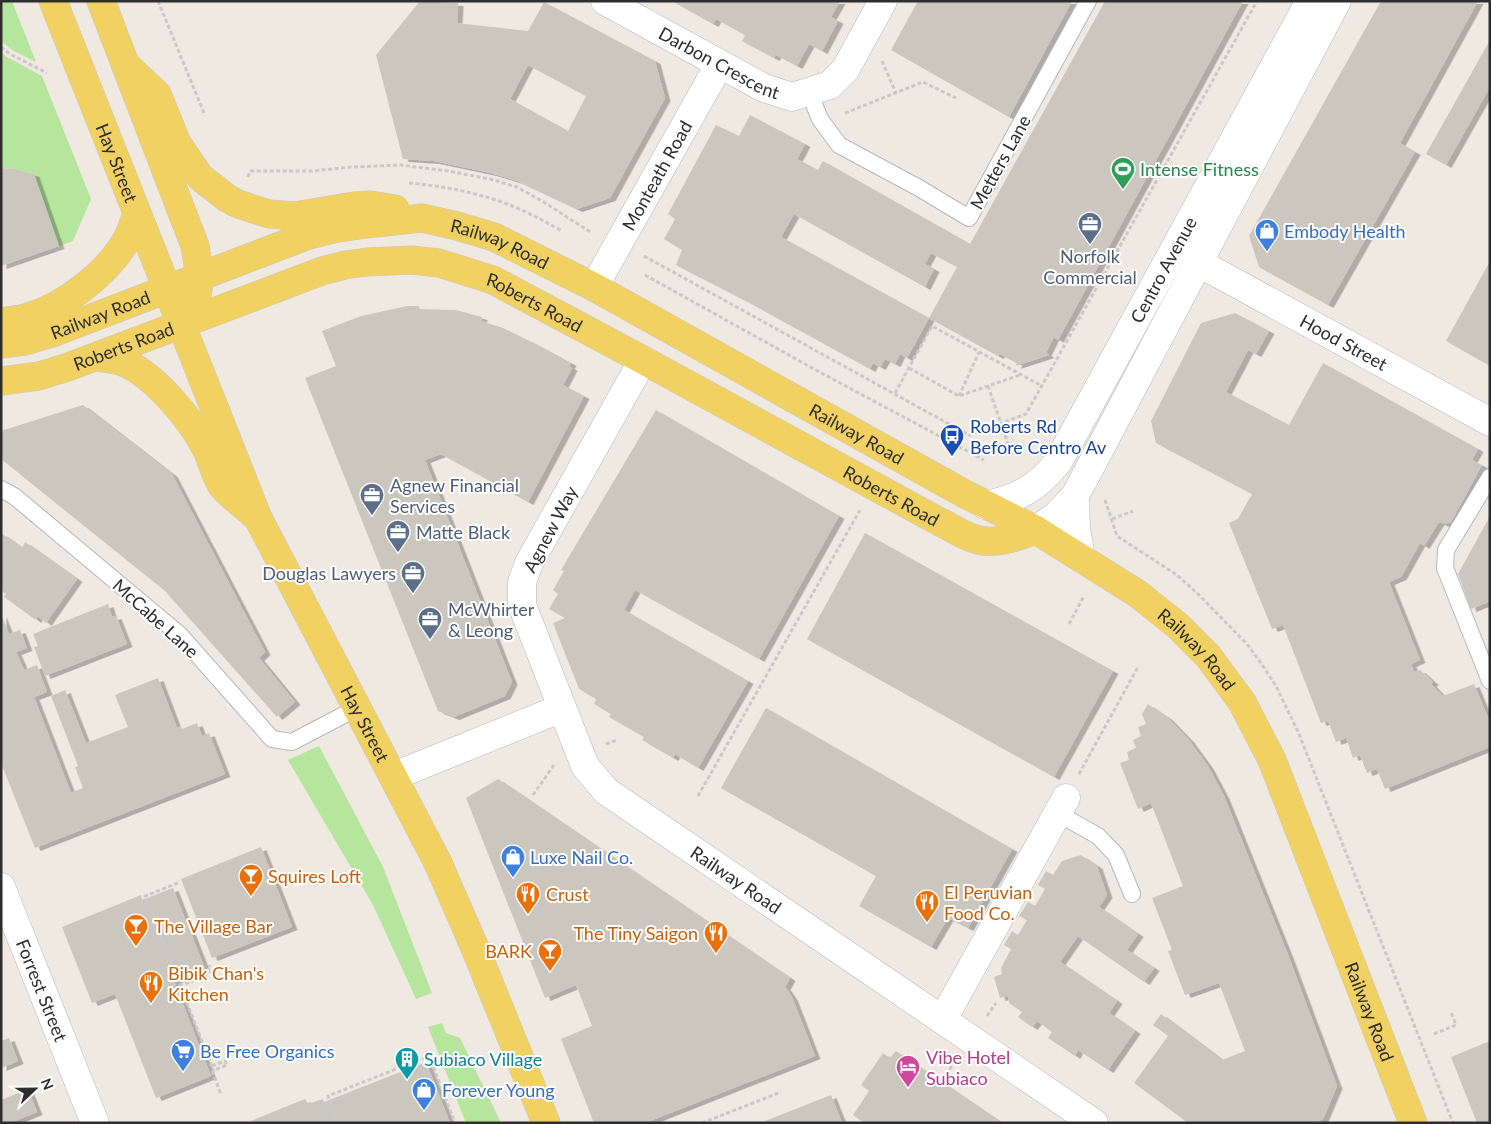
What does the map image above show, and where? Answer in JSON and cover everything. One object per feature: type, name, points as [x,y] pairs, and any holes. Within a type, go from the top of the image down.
[{"type":"main road","name":"Hay Street","points":[[53,1],[258,518],[438,863],[475,948],[546,1123]]},
{"type":"main road","points":[[101,1],[195,246],[200,277],[199,288],[195,301],[181,324]]},
{"type":"main road","points":[[127,66],[157,94],[177,143],[200,177],[232,201],[269,214],[294,216],[371,205],[422,218]]},
{"type":"main road","points":[[1,322],[28,317],[50,308],[80,289],[112,260],[126,240],[137,214]]},
{"type":"main road","name":"Railway Road","points":[[1,344],[25,342],[55,332],[306,236],[333,229],[422,218],[494,237],[594,287],[985,505],[1036,530],[1138,594],[1178,626],[1208,656],[1242,702],[1272,760],[1413,1123]]},
{"type":"main road","name":"Roberts Road","points":[[1,380],[39,376],[322,271],[367,262],[410,260],[439,263],[493,280],[940,522],[973,538],[991,541],[1011,540],[1036,530]]},
{"type":"main road","points":[[97,356],[116,359],[125,363],[142,372],[154,382],[188,421],[206,449],[222,486],[258,518]]},
{"type":"street","name":"Darbon Crescent","points":[[605,1],[764,88],[792,97],[830,85],[845,70],[883,1]]},
{"type":"street","name":"Centro Avenue","points":[[985,505],[1012,498],[1037,485],[1058,462],[1310,1]]},
{"type":"street","name":"Centro Avenue","points":[[1036,530],[1056,516],[1075,496],[1337,1]]},
{"type":"street","name":"Monteath Road","points":[[594,287],[719,64]]},
{"type":"street","name":"Hood Street","points":[[1199,263],[1490,422]]},
{"type":"street","name":"Agnew Way","points":[[562,708],[522,605],[522,582],[529,563],[643,360]]},
{"type":"street","name":"Centro Avenue","points":[[1075,496],[1076,529],[1081,558]]},
{"type":"street","points":[[394,776],[562,708]]},
{"type":"street","name":"Railway Road","points":[[562,708],[585,766],[606,791],[1094,1123]]},
{"type":"street","points":[[942,1019],[1061,806]]},
{"type":"street","name":"Forrest Street","points":[[1,887],[95,1123]]},
{"type":"lane","name":"Metters Lane","points":[[809,92],[820,120],[839,145],[919,188],[969,218],[1088,1]]},
{"type":"lane","points":[[1490,477],[1446,550],[1445,568],[1490,681]]},
{"type":"lane","name":"McCabe Lane","points":[[1,489],[14,496],[180,635],[272,739],[292,742],[357,708]]},
{"type":"lane","points":[[1061,806],[1098,836],[1116,855],[1132,894]]},
{"type":"path","points":[[158,1],[204,112]]},
{"type":"path","points":[[641,254],[969,435],[1026,414],[1257,1]]},
{"type":"path","points":[[1,47],[10,54],[47,73]]},
{"type":"path","points":[[880,58],[896,93]]},
{"type":"path","points":[[838,116],[923,82],[956,98]]},
{"type":"path","points":[[250,171],[312,171],[401,165],[448,171],[517,187],[593,233]]},
{"type":"path","points":[[1168,172],[1175,176]]},
{"type":"path","points":[[645,275],[814,369],[984,460]]},
{"type":"path","points":[[895,393],[932,326],[1042,386]]},
{"type":"path","points":[[959,396],[979,352]]},
{"type":"path","points":[[909,368],[959,396],[1021,375]]},
{"type":"path","points":[[988,386],[1012,455]]},
{"type":"path","points":[[1104,494],[1117,536],[1126,542]]},
{"type":"path","points":[[698,796],[860,510]]},
{"type":"path","points":[[1112,519],[1133,511]]},
{"type":"path","points":[[1069,624],[1084,596]]},
{"type":"path","points":[[1061,806],[1138,667]]},
{"type":"path","points":[[533,795],[555,764],[562,761]]},
{"type":"path","points":[[178,883],[145,896],[213,1072]]},
{"type":"path","points":[[210,965],[206,976],[178,987],[221,1094]]},
{"type":"path","points":[[1434,1034],[1456,1025],[1451,1012]]},
{"type":"path","points":[[337,1123],[328,1096],[429,1056],[455,1123]]},
{"type":"path","points":[[212,1066],[225,1061],[227,1065],[213,1072]]},
{"type":"path","points":[[702,1123],[781,1092]]},
{"type":"path","points":[[325,1105],[327,1104],[337,1123]]},
{"type":"green space","points":[[1,1],[12,1],[36,62],[12,50],[1,41]]},
{"type":"green space","points":[[1,52],[42,76],[91,199],[73,241],[59,246],[34,174],[15,169],[1,168]]},
{"type":"green space","points":[[319,746],[383,867],[432,993],[416,999],[373,905],[288,760]]},
{"type":"green space","points":[[442,1023],[446,1033],[460,1038],[501,1123],[466,1123],[428,1027]]},
{"type":"building","points":[[420,1],[458,3],[457,23],[528,31],[544,2],[655,61],[665,98],[610,198],[577,209],[517,181],[491,173],[434,161],[403,159],[376,55]],"holes":[[[528,65],[586,96],[568,131],[510,99]]]},
{"type":"building","points":[[672,1],[840,1],[831,17],[838,21],[822,51],[809,44],[797,66],[776,55],[774,58],[742,41],[745,35],[716,19],[713,24]]},
{"type":"building","points":[[918,1],[1072,1],[1009,117],[891,50]]},
{"type":"building","points":[[1105,1],[1243,1],[1058,340],[1054,337],[1046,353],[1049,355],[1015,366],[1017,363],[1000,354],[998,356],[929,318],[907,358],[900,354],[895,364],[885,359],[880,367],[873,363],[870,369],[676,265],[682,250],[664,239],[675,219],[668,214],[716,125],[739,136],[750,115],[805,144],[797,159],[818,170],[823,161],[970,244]],"holes":[[[794,214],[925,287],[934,269],[925,264],[931,253],[957,267],[929,318],[781,237]]]},
{"type":"building","points":[[1381,1],[1478,1],[1400,143],[1415,152],[1328,305],[1259,267],[1249,236]]},
{"type":"building","points":[[1490,40],[1490,87],[1446,165],[1426,154]]},
{"type":"building","points":[[1,168],[15,169],[34,174],[59,246],[1,266]]},
{"type":"building","points":[[1490,261],[1490,366],[1446,341]]},
{"type":"building","points":[[407,306],[419,306],[420,309],[456,310],[482,317],[481,321],[503,328],[536,344],[571,363],[569,366],[572,368],[563,385],[584,396],[528,502],[441,454],[425,460],[512,682],[505,696],[454,717],[438,711],[305,378],[336,366],[322,331],[361,316]]},
{"type":"building","points":[[1235,313],[1269,331],[1256,354],[1248,350],[1226,392],[1289,425],[1323,363],[1478,449],[1472,460],[1482,465],[1451,522],[1444,524],[1439,522],[1424,546],[1420,543],[1401,577],[1389,582],[1420,660],[1411,664],[1414,672],[1420,670],[1433,682],[1431,684],[1443,696],[1474,684],[1490,723],[1490,747],[1385,789],[1377,769],[1367,773],[1360,755],[1353,758],[1346,738],[1336,742],[1328,721],[1321,723],[1283,625],[1272,629],[1229,523],[1238,519],[1252,494],[1156,443],[1151,421],[1201,323]]},
{"type":"building","points":[[83,405],[172,474],[265,652],[259,658],[295,702],[277,717],[165,591],[1,459],[1,431]]},
{"type":"building","points":[[656,410],[839,516],[759,659],[635,590],[624,610],[748,681],[698,768],[675,754],[673,758],[642,740],[644,737],[609,717],[611,714],[594,704],[596,699],[579,689],[553,623],[565,618],[549,609],[558,594],[553,590],[564,571],[561,570]]},
{"type":"building","points":[[1490,516],[1490,599],[1488,602],[1471,609],[1458,574]]},
{"type":"building","points":[[1,533],[22,548],[25,542],[77,579],[46,623],[38,616],[36,620],[4,597],[6,594],[1,590]]},
{"type":"building","points":[[865,533],[1113,671],[1054,777],[807,639]]},
{"type":"building","points":[[108,604],[112,617],[116,616],[127,644],[45,676],[34,647],[38,646],[33,634]]},
{"type":"building","points":[[1,614],[9,634],[20,630],[27,648],[16,652],[24,670],[37,665],[47,692],[34,697],[71,793],[83,788],[75,767],[78,766],[51,696],[65,690],[86,743],[128,727],[115,695],[158,678],[177,728],[181,726],[182,729],[197,723],[202,736],[209,733],[225,774],[35,848],[1,763]]},
{"type":"building","points":[[1148,704],[1168,718],[1189,740],[1208,766],[1224,796],[1288,955],[1337,1086],[1323,1119],[1313,1123],[1188,1123],[1134,1083],[1168,1036],[1153,1025],[1161,1014],[1222,1060],[1245,1051],[1219,983],[1185,995],[1168,951],[1172,950],[1152,898],[1183,886],[1151,803],[1138,809],[1120,763],[1129,760],[1127,752],[1136,748],[1133,740],[1141,736],[1138,727],[1146,724],[1142,714]]},
{"type":"building","points":[[766,708],[1012,849],[968,928],[948,918],[931,947],[859,906],[876,876],[721,788]]},
{"type":"building","points":[[498,779],[790,978],[785,987],[792,997],[815,1056],[645,1123],[594,1123],[561,1039],[592,1026],[576,985],[545,998],[466,798]]},
{"type":"building","points":[[261,847],[292,927],[212,958],[181,879]]},
{"type":"building","points":[[1081,855],[1097,866],[1107,895],[1099,907],[1138,934],[1127,950],[1154,968],[1144,982],[1078,936],[1060,962],[1117,1001],[1109,1013],[1135,1031],[1108,1070],[1078,1050],[1075,1056],[1048,1038],[1052,1032],[1037,1021],[1032,1027],[1018,1017],[1022,1012],[1009,1003],[1008,996],[1000,998],[994,977],[1002,974],[1001,968],[1011,949],[1004,945],[1012,931],[1018,935],[1027,920],[1019,916],[1028,902],[1035,906],[1045,889],[1038,885],[1046,871],[1053,875],[1062,861]]},
{"type":"building","points":[[173,888],[205,969],[174,981],[211,1076],[156,1098],[115,994],[92,1003],[62,927],[141,895],[142,900]]},
{"type":"building","points":[[9,1038],[18,1061],[1,1068],[1,1041]]},
{"type":"building","points":[[1490,1041],[1490,1123],[1477,1123],[1451,1057]]},
{"type":"building","name":"Vibe Hotel Subiaco","points":[[896,1051],[1002,1123],[864,1123],[853,1115],[869,1091],[861,1085],[883,1053],[890,1058]]},
{"type":"building","name":"Subiaco Village","points":[[426,1062],[450,1123],[246,1123],[305,1099],[308,1104],[323,1099],[324,1102]]},
{"type":"building","points":[[28,1089],[37,1112],[10,1123],[1,1123],[1,1100]]},
{"type":"building","points":[[831,1095],[842,1123],[760,1123]]},
{"type":"place","name":"Intense Fitness","points":[[1123,190]]},
{"type":"place","name":"Norfolk Commercial","points":[[1090,245]]},
{"type":"place","name":"Embody Health","points":[[1267,252]]},
{"type":"place","name":"Roberts Rd Before Centro Av","points":[[952,457]]},
{"type":"place","name":"Agnew Financial Services","points":[[372,516]]},
{"type":"place","name":"Matte Black","points":[[398,553]]},
{"type":"place","name":"Douglas Lawyers","points":[[413,594]]},
{"type":"place","name":"McWhirter & Leong","points":[[430,640]]},
{"type":"place","name":"Luxe Nail Co.","points":[[513,878]]},
{"type":"place","name":"Squires Loft","points":[[251,897]]},
{"type":"place","name":"Crust","points":[[528,915]]},
{"type":"place","name":"El Peruvian Food Co.","points":[[927,923]]},
{"type":"place","name":"The Village Bar","points":[[136,947]]},
{"type":"place","name":"The Tiny Saigon","points":[[716,954]]},
{"type":"place","name":"BARK","points":[[550,972]]},
{"type":"place","name":"Bibik Chan's Kitchen","points":[[151,1004]]},
{"type":"place","name":"Be Free Organics","points":[[183,1072]]},
{"type":"place","name":"Subiaco Village","points":[[407,1080]]},
{"type":"place","name":"Vibe Hotel Subiaco","points":[[908,1088]]},
{"type":"place","name":"Forever Young","points":[[424,1111]]}]
